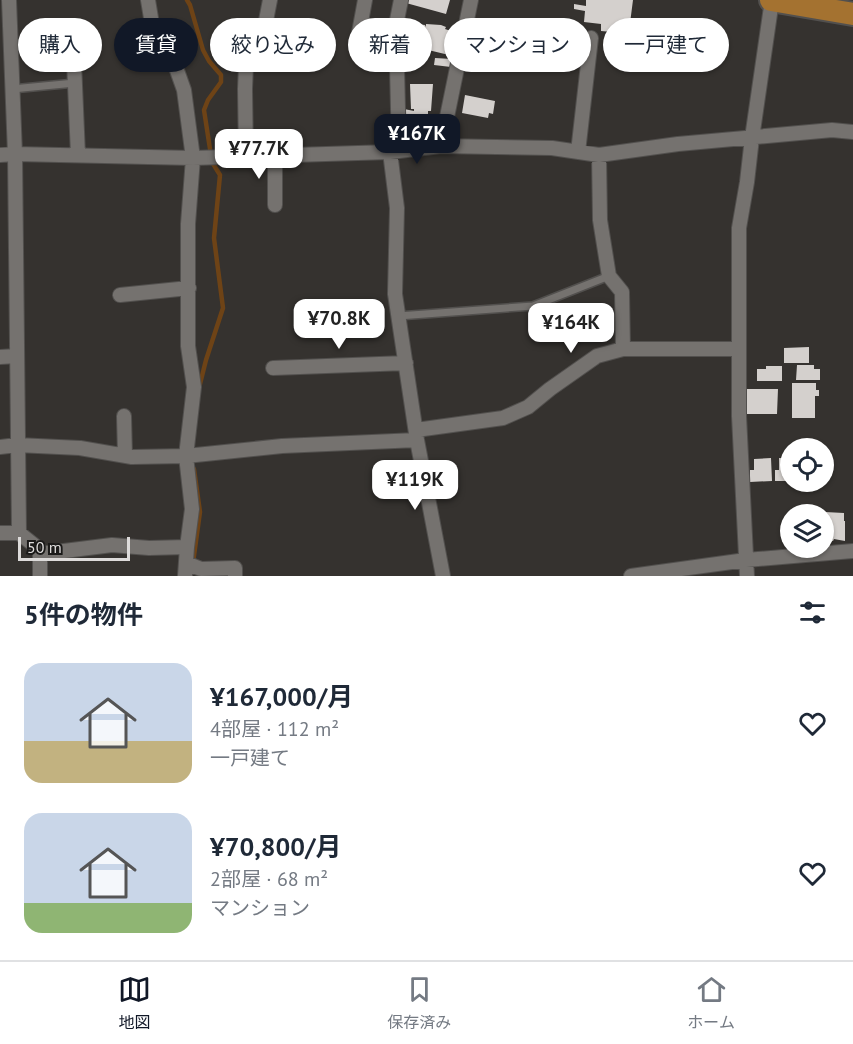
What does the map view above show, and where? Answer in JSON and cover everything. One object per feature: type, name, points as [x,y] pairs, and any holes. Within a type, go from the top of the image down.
[{"type":"main road","points":[[772,0],[853,14]]},
{"type":"street","points":[[9,0],[15,154],[18,532]]},
{"type":"street","points":[[148,0],[152,24],[174,62],[184,90],[197,158],[188,224],[188,346],[194,387],[186,456],[192,509],[185,570],[235,568],[235,576]]},
{"type":"street","points":[[246,157],[244,89],[246,65],[263,36],[270,0]]},
{"type":"street","points":[[362,18],[365,0]]},
{"type":"street","points":[[401,0],[396,25],[395,294],[417,435],[443,576]]},
{"type":"street","points":[[441,146],[471,0]]},
{"type":"street","points":[[747,576],[740,416],[739,228],[772,0]]},
{"type":"street","points":[[74,72],[78,155]]},
{"type":"street","points":[[578,152],[587,72]]},
{"type":"street","points":[[832,130],[853,119]]},
{"type":"street","points":[[0,155],[197,158],[395,152],[441,146],[552,148],[598,155],[678,144],[832,130],[853,132]]},
{"type":"street","points":[[598,155],[600,220],[609,276],[622,292],[623,349]]},
{"type":"street","points":[[275,156],[275,205]]},
{"type":"street","points":[[120,296],[189,288]]},
{"type":"street","points":[[0,447],[17,445],[80,448],[132,457],[186,456],[417,435],[503,418],[528,407],[549,389],[597,356],[623,349],[740,349]]},
{"type":"street","points":[[0,357],[16,356]]},
{"type":"street","points":[[273,368],[406,363]]},
{"type":"street","points":[[124,416],[124,456]]},
{"type":"street","points":[[0,533],[18,532],[39,549],[40,576]]},
{"type":"street","points":[[40,554],[112,545],[149,548],[187,547]]},
{"type":"street","points":[[631,576],[746,560],[853,551]]},
{"type":"lane","points":[[12,89],[75,83]]},
{"type":"lane","points":[[398,316],[533,306],[609,276]]},
{"type":"building","points":[[406,0],[450,0],[446,14],[406,3]]},
{"type":"building","points":[[586,0],[633,0],[631,18],[603,18],[603,31],[601,31],[601,24],[591,23],[591,18],[584,18],[585,11],[574,9],[574,4],[586,6]]},
{"type":"building","points":[[432,24],[444,26],[444,54],[432,51]]},
{"type":"building","points":[[435,58],[444,59],[444,66],[434,65]]},
{"type":"building","points":[[410,84],[433,84],[431,111],[428,111],[428,140],[404,139],[404,109],[414,111],[411,109]]},
{"type":"building","points":[[465,95],[495,101],[493,114],[489,113],[488,118],[462,113]]},
{"type":"building","points":[[809,347],[809,363],[784,363],[784,348]]},
{"type":"building","points":[[797,365],[814,365],[814,369],[820,369],[820,380],[796,380]]},
{"type":"building","points":[[766,366],[782,366],[782,381],[757,381],[757,369],[766,369]]},
{"type":"building","points":[[792,383],[816,383],[819,396],[815,396],[815,418],[792,418]]},
{"type":"building","points":[[747,389],[778,389],[777,414],[747,414]]},
{"type":"building","points":[[771,458],[772,481],[750,482],[750,470],[754,470],[754,459]]},
{"type":"building","points":[[780,458],[780,481],[775,481],[775,470],[779,470]]},
{"type":"building","points":[[834,512],[844,513],[845,541],[834,539]]},
{"type":"waterway","points":[[187,0],[203,50],[221,75],[221,82],[204,110],[212,162],[220,175],[214,238],[223,308],[199,388]]},
{"type":"waterway","points":[[193,563],[200,512],[194,469]]}]
